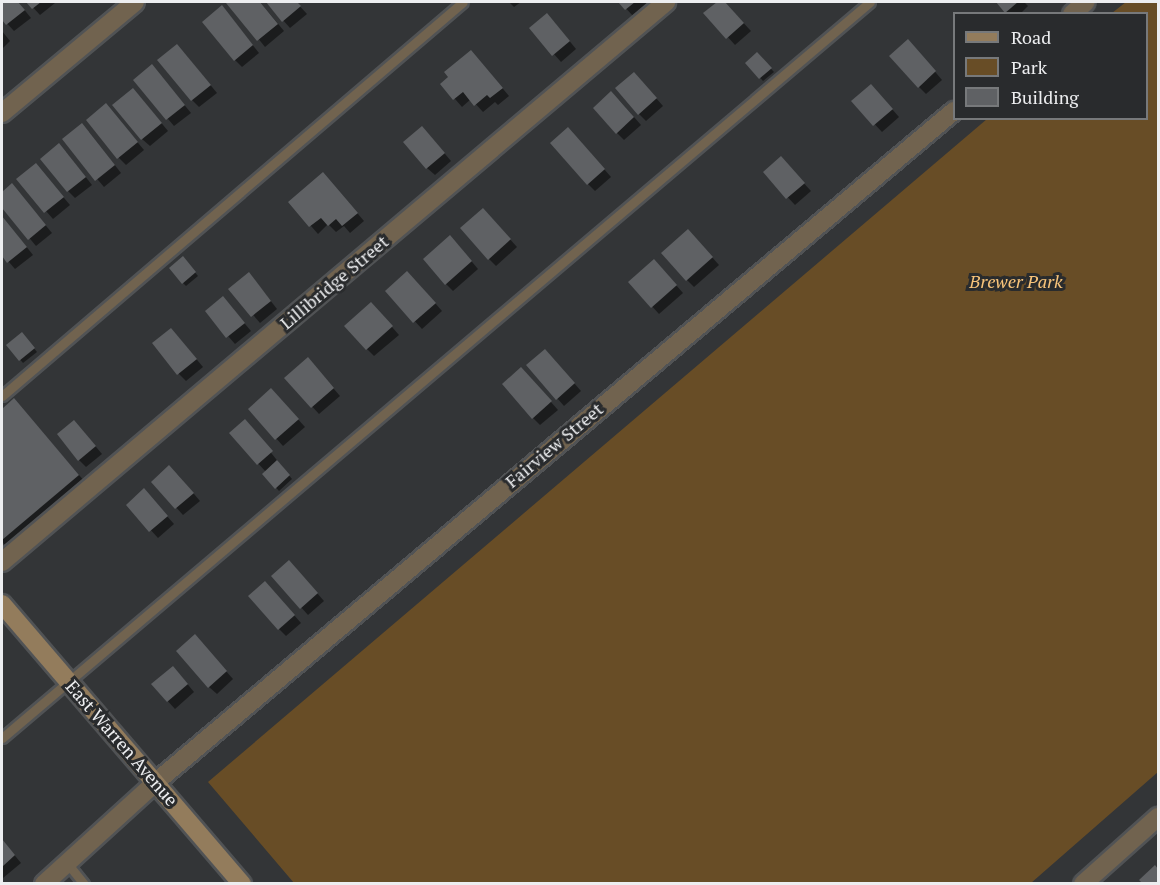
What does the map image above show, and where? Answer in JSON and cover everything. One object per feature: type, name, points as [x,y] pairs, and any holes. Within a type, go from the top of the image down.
[{"type":"main road","name":"East Warren Avenue","points":[[2,604],[242,884]]},
{"type":"street","points":[[2,112],[135,2]]},
{"type":"street","name":"Lillibridge Street","points":[[2,562],[666,2]]},
{"type":"street","points":[[1074,12],[1086,2]]},
{"type":"street","name":"Fairview Street","points":[[44,884],[156,782],[953,112]]},
{"type":"street","points":[[1083,884],[1158,817]]},
{"type":"lane","points":[[2,396],[463,2]]},
{"type":"lane","points":[[2,738],[870,2]]},
{"type":"lane","points":[[67,863],[84,884]]},
{"type":"green space","name":"Brewer Park","points":[[1126,2],[1158,2],[1158,772],[1031,883],[294,883],[208,782],[986,120],[1148,120],[1148,12],[1113,12]]},
{"type":"building","points":[[2,2],[18,2],[25,10],[6,25],[2,20]]},
{"type":"building","points":[[26,2],[41,2],[32,9]]},
{"type":"building","points":[[260,2],[278,24],[257,41],[226,3]]},
{"type":"building","points":[[266,2],[297,2],[301,6],[282,22]]},
{"type":"building","points":[[618,2],[635,2],[625,10]]},
{"type":"building","points":[[717,2],[725,2],[744,23],[726,39],[703,13]]},
{"type":"building","points":[[996,2],[1018,2],[1006,12]]},
{"type":"building","points":[[222,5],[253,45],[234,61],[202,22]]},
{"type":"building","points":[[547,13],[570,41],[552,56],[529,28]]},
{"type":"building","points":[[908,39],[936,71],[918,88],[889,56]]},
{"type":"building","points":[[177,44],[211,85],[191,101],[157,60]]},
{"type":"building","points":[[471,50],[503,88],[490,98],[487,95],[474,106],[463,92],[453,100],[440,84],[448,77],[444,72]]},
{"type":"building","points":[[757,52],[772,68],[759,79],[745,63]]},
{"type":"building","points":[[152,64],[185,105],[166,120],[133,80]]},
{"type":"building","points":[[634,72],[657,98],[638,115],[615,88]]},
{"type":"building","points":[[871,84],[893,109],[873,126],[851,101]]},
{"type":"building","points":[[133,88],[162,123],[141,140],[112,105]]},
{"type":"building","points":[[611,91],[634,117],[616,134],[593,108]]},
{"type":"building","points":[[106,103],[138,142],[117,159],[86,120]]},
{"type":"building","points":[[82,123],[115,165],[95,181],[62,139]]},
{"type":"building","points":[[422,126],[445,153],[426,169],[403,142]]},
{"type":"building","points":[[568,127],[605,169],[587,185],[550,143]]},
{"type":"building","points":[[59,143],[86,177],[67,192],[40,159]]},
{"type":"building","points":[[781,156],[805,183],[786,199],[763,172]]},
{"type":"building","points":[[36,163],[64,197],[44,213],[16,179]]},
{"type":"building","points":[[323,172],[358,213],[342,226],[336,219],[328,226],[321,218],[309,227],[288,202]]},
{"type":"building","points":[[12,183],[46,225],[28,240],[2,208],[2,192]]},
{"type":"building","points":[[483,208],[511,239],[488,260],[460,228]]},
{"type":"building","points":[[2,216],[27,247],[7,263],[2,256]]},
{"type":"building","points":[[688,229],[713,257],[686,281],[661,253]]},
{"type":"building","points":[[450,235],[472,261],[445,285],[423,259]]},
{"type":"building","points":[[183,256],[196,272],[182,284],[169,268]]},
{"type":"building","points":[[654,259],[677,285],[651,308],[628,282]]},
{"type":"building","points":[[407,271],[436,303],[413,323],[385,291]]},
{"type":"building","points":[[249,272],[271,301],[251,317],[228,289]]},
{"type":"building","points":[[223,296],[245,323],[226,338],[205,311]]},
{"type":"building","points":[[371,302],[393,326],[366,350],[344,326]]},
{"type":"building","points":[[171,328],[197,359],[177,375],[152,343]]},
{"type":"building","points":[[22,332],[35,348],[19,361],[6,345]]},
{"type":"building","points":[[545,349],[575,383],[556,400],[526,365]]},
{"type":"building","points":[[308,357],[334,388],[311,408],[284,378]]},
{"type":"building","points":[[521,367],[552,401],[532,419],[502,384]]},
{"type":"building","points":[[271,388],[299,419],[275,440],[248,409]]},
{"type":"building","points":[[14,398],[79,475],[2,540],[2,409]]},
{"type":"building","points":[[245,419],[273,451],[257,465],[229,433]]},
{"type":"building","points":[[74,420],[96,446],[78,461],[57,434]]},
{"type":"building","points":[[277,460],[290,475],[275,489],[262,474]]},
{"type":"building","points":[[169,465],[194,493],[175,509],[151,482]]},
{"type":"building","points":[[144,488],[168,516],[149,532],[126,505]]},
{"type":"building","points":[[289,560],[318,593],[300,609],[271,576]]},
{"type":"building","points":[[265,581],[295,615],[278,630],[248,596]]},
{"type":"building","points":[[195,634],[227,671],[208,688],[176,651]]},
{"type":"building","points":[[173,666],[188,684],[167,702],[151,684]]},
{"type":"building","points":[[2,839],[15,855],[2,867]]},
{"type":"building","points":[[1155,865],[1158,869],[1158,884],[1143,884],[1139,880]]}]
